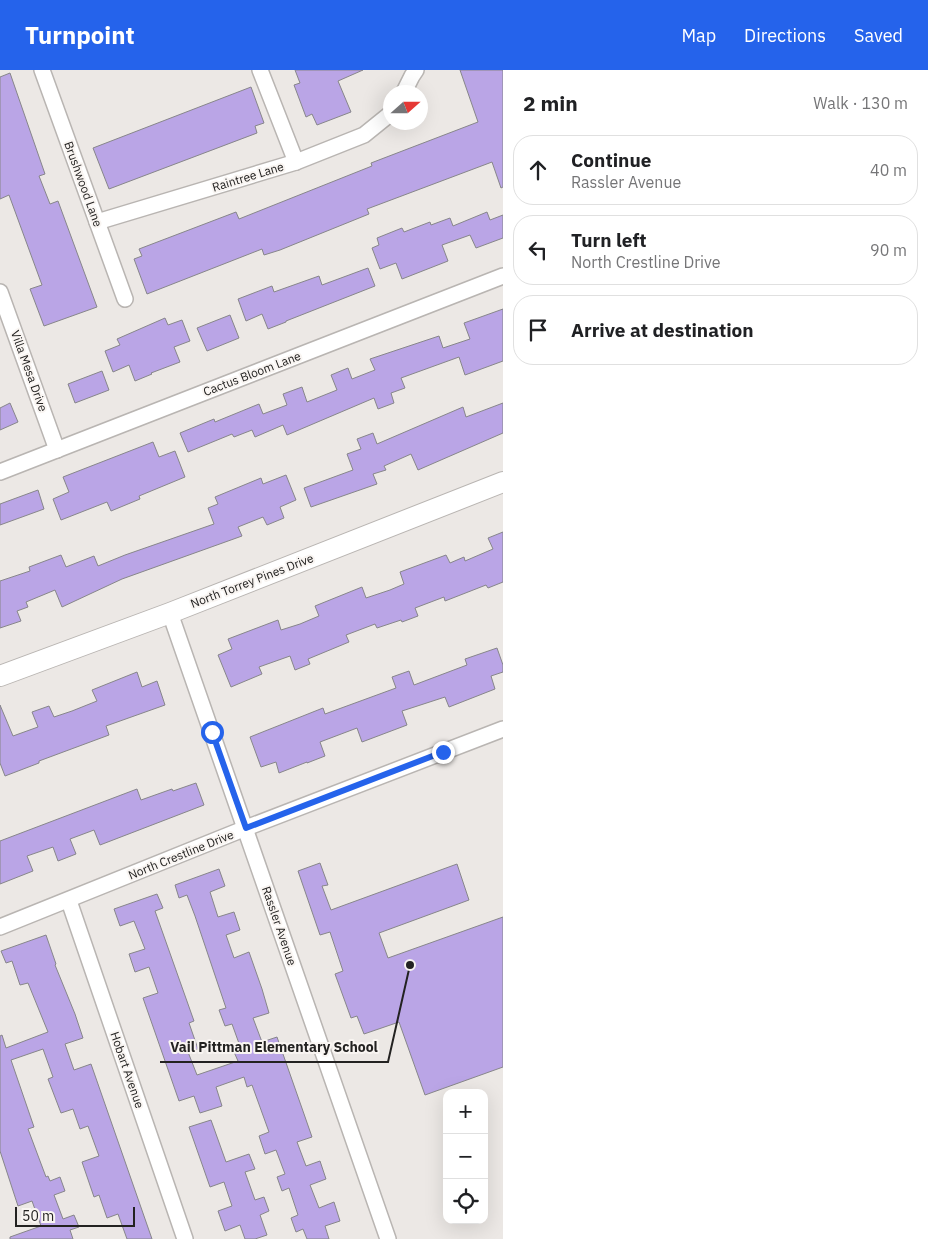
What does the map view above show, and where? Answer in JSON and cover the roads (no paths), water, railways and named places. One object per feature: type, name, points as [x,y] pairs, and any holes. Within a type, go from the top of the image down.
[{"type":"main road","name":"North Torrey Pines Drive","points":[[0,676],[170,613],[503,482]]},
{"type":"street","name":"Brushwood Lane","points":[[42,70],[125,299]]},
{"type":"street","points":[[260,70],[296,162]]},
{"type":"street","points":[[408,85],[416,70]]},
{"type":"street","name":"Raintree Lane","points":[[97,222],[296,162],[364,135],[383,120]]},
{"type":"street","name":"Cactus Bloom Lane","points":[[0,472],[503,276]]},
{"type":"street","name":"Villa Mesa Drive","points":[[0,292],[58,450]]},
{"type":"street","name":"Rassler Avenue","points":[[170,613],[388,1239]]},
{"type":"street","name":"North Crestline Drive","points":[[0,927],[69,901],[246,828],[503,729]]},
{"type":"street","name":"Hobart Avenue","points":[[69,901],[185,1239]]},
{"type":"place","name":"Vail Pittman Elementary School","points":[[410,965]]}]
